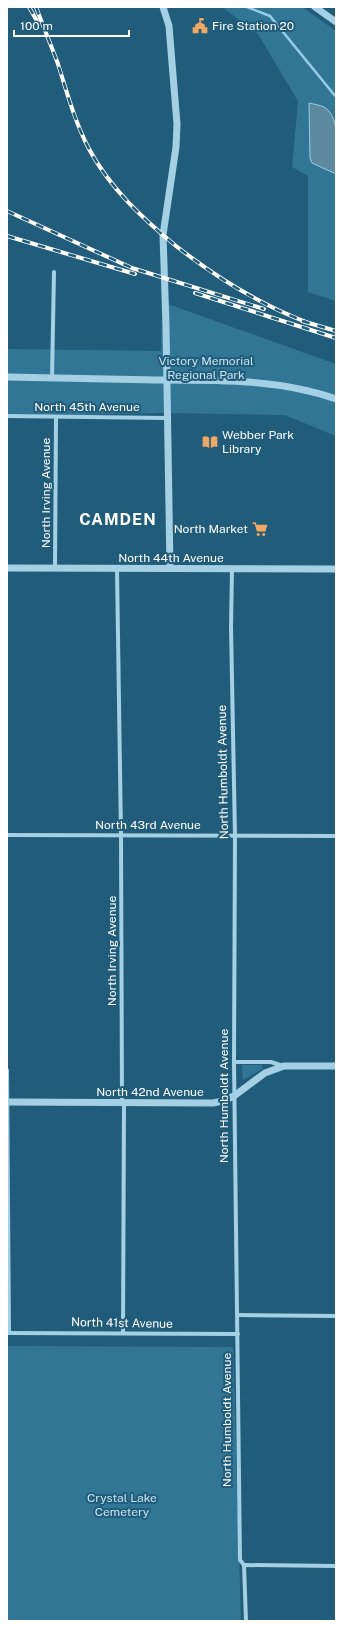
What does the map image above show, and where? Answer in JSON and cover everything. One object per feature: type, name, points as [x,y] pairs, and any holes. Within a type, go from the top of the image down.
[{"type":"street","points":[[163,7],[169,26],[177,124],[175,155],[170,192],[165,212],[163,235],[170,568]]},
{"type":"street","points":[[315,7],[336,22]]},
{"type":"street","points":[[52,378],[54,272]]},
{"type":"street","points":[[7,377],[212,380],[276,385],[336,399]]},
{"type":"street","name":"North 45th Avenue","points":[[7,416],[56,418],[167,418]]},
{"type":"street","name":"North Irving Avenue","points":[[55,568],[56,418]]},
{"type":"street","name":"North 44th Avenue","points":[[7,568],[336,569]]},
{"type":"street","name":"North Humboldt Avenue","points":[[232,568],[231,627],[235,836],[234,1096],[240,1560],[244,1565],[246,1621]]},
{"type":"street","name":"North Irving Avenue","points":[[117,569],[121,835],[122,1103],[124,1105],[123,1333]]},
{"type":"street","name":"North 43rd Avenue","points":[[7,835],[336,836]]},
{"type":"street","name":"North 42nd Avenue","points":[[234,1062],[270,1062],[284,1066],[336,1066]]},
{"type":"street","name":"North 42nd Avenue","points":[[7,1102],[223,1102],[234,1096],[265,1073],[284,1066]]},
{"type":"street","points":[[7,1070],[8,1333]]},
{"type":"street","points":[[237,1315],[336,1316]]},
{"type":"street","name":"North 41st Avenue","points":[[8,1333],[238,1334]]},
{"type":"street","points":[[244,1565],[336,1566]]},
{"type":"green space","points":[[222,7],[302,7],[336,31],[336,301],[308,292],[308,176],[292,167],[298,101],[258,34]]},
{"type":"green space","name":"Victory Memorial Regional Park","points":[[162,302],[336,364],[336,436],[285,415],[166,413],[7,416],[7,349],[161,351]]},
{"type":"green space","points":[[242,1065],[262,1065],[262,1069],[243,1080]]},
{"type":"green space","name":"Crystal Lake Cemetery","points":[[7,1346],[233,1347],[241,1621],[7,1621]]},
{"type":"shaded area","points":[[309,103],[324,107],[330,112],[333,119],[337,138],[336,174],[312,163],[310,158]]},
{"type":"waterway","points":[[247,7],[270,16],[336,97]]},
{"type":"railway","points":[[29,7],[37,21]]},
{"type":"railway","points":[[36,7],[84,139],[97,163],[128,202],[151,225],[207,269],[254,298],[306,322]]},
{"type":"railway","points":[[7,211],[132,268],[264,309]]},
{"type":"railway","points":[[7,236],[135,274]]},
{"type":"railway","points":[[195,293],[336,338]]},
{"type":"railway","points":[[302,321],[336,331]]},
{"type":"place","name":"Fire Station 20","points":[[200,26]]},
{"type":"place","name":"Webber Park Library","points":[[210,442]]},
{"type":"place","name":"North Market","points":[[260,529]]},
{"type":"district","name":"CAMDEN","points":[[118,519]]}]
